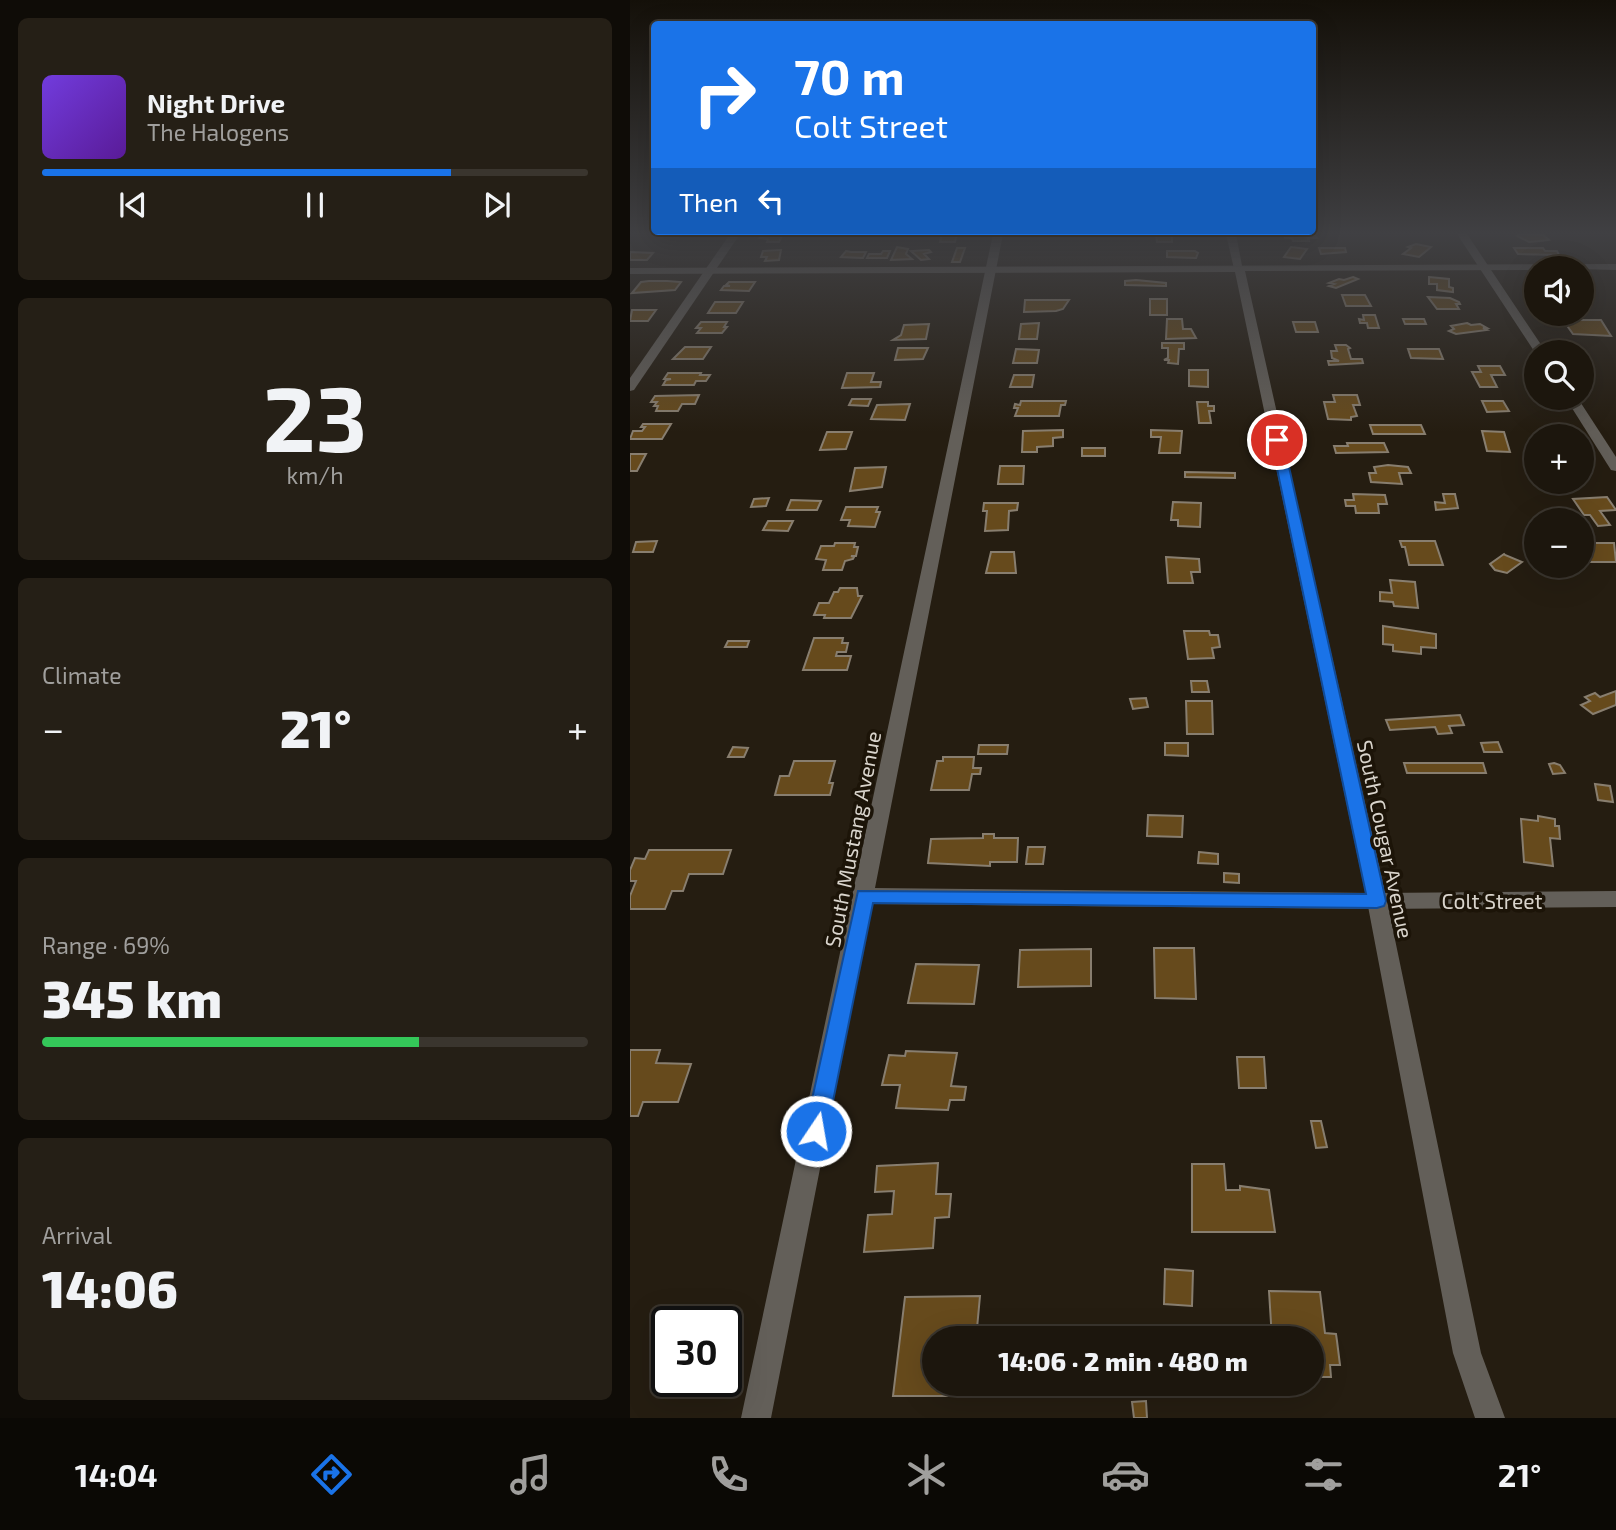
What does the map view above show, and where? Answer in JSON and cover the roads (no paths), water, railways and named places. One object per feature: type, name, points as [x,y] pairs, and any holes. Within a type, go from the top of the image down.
[{"type":"street","points":[[630,387],[689,300]]},
{"type":"street","name":"South Mustang Avenue","points":[[756,1418],[984,300]]},
{"type":"street","name":"South Cougar Avenue","points":[[1246,300],[1377,901],[1466,1353],[1490,1418]]},
{"type":"street","points":[[1504,300],[1532,340]]},
{"type":"street","points":[[1579,410],[1616,467]]},
{"type":"street","name":"Colt Street","points":[[864,896],[1377,901],[1616,899]]}]
